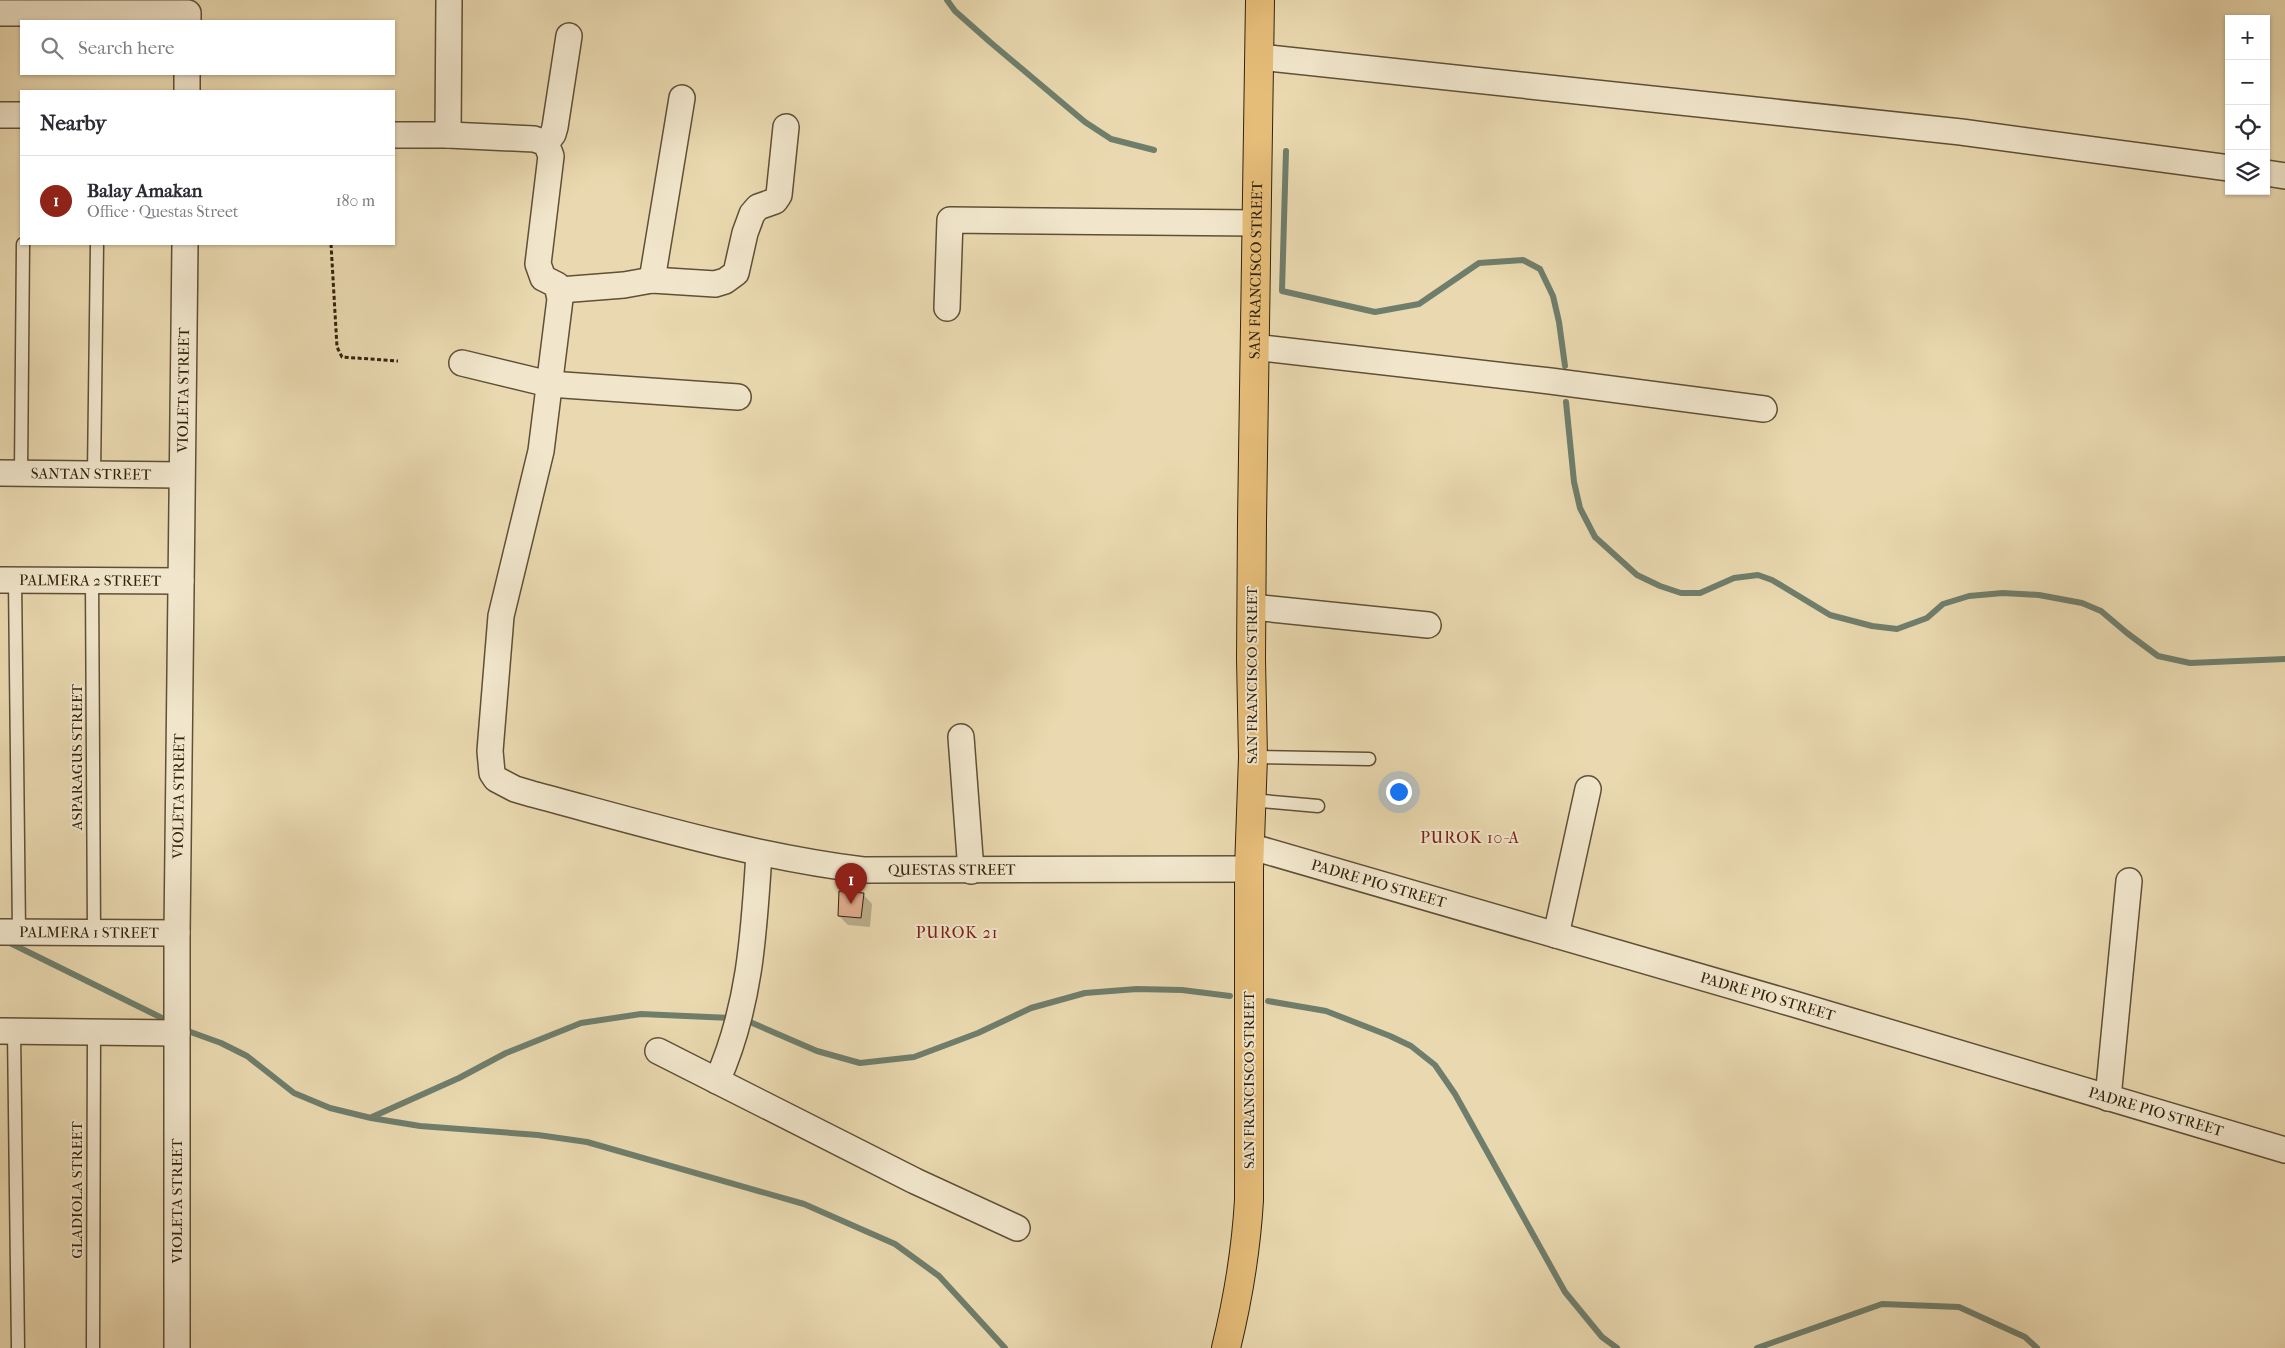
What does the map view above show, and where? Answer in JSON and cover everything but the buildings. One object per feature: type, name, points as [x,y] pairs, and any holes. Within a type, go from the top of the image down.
[{"type":"main road","name":"SAN FRANCISCO STREET","points":[[1226,1348],[1236,1308],[1246,1247],[1249,1200],[1249,858],[1253,757],[1251,659],[1260,0]]},
{"type":"street","points":[[448,135],[449,0]]},
{"type":"street","points":[[0,13],[188,17]]},
{"type":"street","points":[[546,143],[553,134],[555,127],[569,36]]},
{"type":"street","points":[[1259,57],[1961,132],[2225,167]]},
{"type":"street","points":[[187,75],[187,90]]},
{"type":"street","points":[[652,280],[682,98]]},
{"type":"street","points":[[0,115],[20,115]]},
{"type":"street","points":[[560,290],[624,285],[652,280],[720,283],[730,279],[736,273],[745,233],[752,214],[758,207],[775,201],[779,195],[786,127]]},
{"type":"street","points":[[395,135],[448,135],[534,139],[546,143],[550,152],[550,165],[538,264],[543,278],[557,285],[560,290],[549,384]]},
{"type":"street","points":[[2270,174],[2285,176]]},
{"type":"street","points":[[948,308],[950,220],[1256,223]]},
{"type":"street","name":"VIOLETA STREET","points":[[177,1348],[177,933],[185,245]]},
{"type":"street","points":[[1254,347],[1513,376],[1764,409]]},
{"type":"street","points":[[462,363],[549,384],[738,397]]},
{"type":"street","name":"QUESTAS STREET","points":[[549,384],[541,451],[501,616],[490,751],[492,773],[496,779],[515,790],[759,853],[813,864],[863,870],[970,871],[1249,858]]},
{"type":"street","name":"SANTAN STREET","points":[[10,473],[181,475]]},
{"type":"street","name":"PALMERA 2 STREET","points":[[8,580],[181,581]]},
{"type":"street","points":[[1252,607],[1428,625]]},
{"type":"street","points":[[961,737],[970,871]]},
{"type":"street","points":[[1556,936],[1588,790]]},
{"type":"street","points":[[717,1082],[730,1053],[752,960],[759,853]]},
{"type":"street","name":"PADRE PIO STREET","points":[[1249,858],[1556,936],[2285,1150]]},
{"type":"street","points":[[2108,1098],[2129,881]]},
{"type":"street","name":"PALMERA 1 STREET","points":[[9,932],[177,933]]},
{"type":"street","points":[[7,1031],[177,1033]]},
{"type":"street","points":[[658,1051],[915,1180],[1017,1228]]},
{"type":"lane","points":[[10,473],[22,245]]},
{"type":"lane","points":[[94,474],[97,245]]},
{"type":"lane","points":[[8,580],[9,932]]},
{"type":"lane","name":"ASPARAGUS STREET","points":[[92,580],[94,933]]},
{"type":"lane","points":[[1253,757],[1369,759]]},
{"type":"lane","points":[[1251,800],[1318,806]]},
{"type":"lane","points":[[7,1031],[18,1348]]},
{"type":"lane","name":"GLADIOLA STREET","points":[[94,1032],[94,1348]]},
{"type":"path","points":[[331,245],[337,347],[342,357],[398,361]]},
{"type":"waterway","points":[[947,0],[955,11],[990,42],[1085,122],[1111,139],[1154,150]]},
{"type":"waterway","points":[[1286,151],[1282,291],[1375,312],[1419,304],[1479,263],[1523,260],[1540,269],[1553,296],[1559,322],[1565,366]]},
{"type":"waterway","points":[[1566,402],[1574,482],[1580,508],[1595,537],[1637,575],[1660,586],[1681,593],[1700,593],[1734,578],[1758,575],[1772,580],[1830,615],[1872,626],[1897,629],[1927,618],[1943,604],[1969,596],[2003,593],[2039,595],[2082,603],[2101,611],[2158,656],[2190,663],[2285,659]]},
{"type":"waterway","points":[[8,942],[166,1020]]},
{"type":"waterway","points":[[750,1022],[817,1051],[860,1063],[914,1057],[978,1033],[1031,1008],[1085,993],[1137,989],[1182,990],[1230,996]]},
{"type":"waterway","points":[[1268,1001],[1326,1011],[1411,1046],[1435,1065],[1455,1094],[1565,1292],[1602,1337],[1617,1348]]},
{"type":"waterway","points":[[372,1117],[459,1078],[506,1053],[581,1023],[641,1014],[731,1018]]},
{"type":"waterway","points":[[185,1030],[221,1043],[247,1056],[294,1093],[330,1108],[371,1118],[420,1126],[538,1135],[587,1142],[804,1204],[895,1244],[939,1276],[1005,1348]]},
{"type":"waterway","points":[[1757,1348],[1882,1304],[1959,1307],[2025,1337],[2037,1348]]},
{"type":"place","name":"Balay Amakan","points":[[851,904]]},
{"type":"district","name":"PUROK 10-A","points":[[1470,837]]},
{"type":"district","name":"PUROK 21","points":[[957,932]]}]
